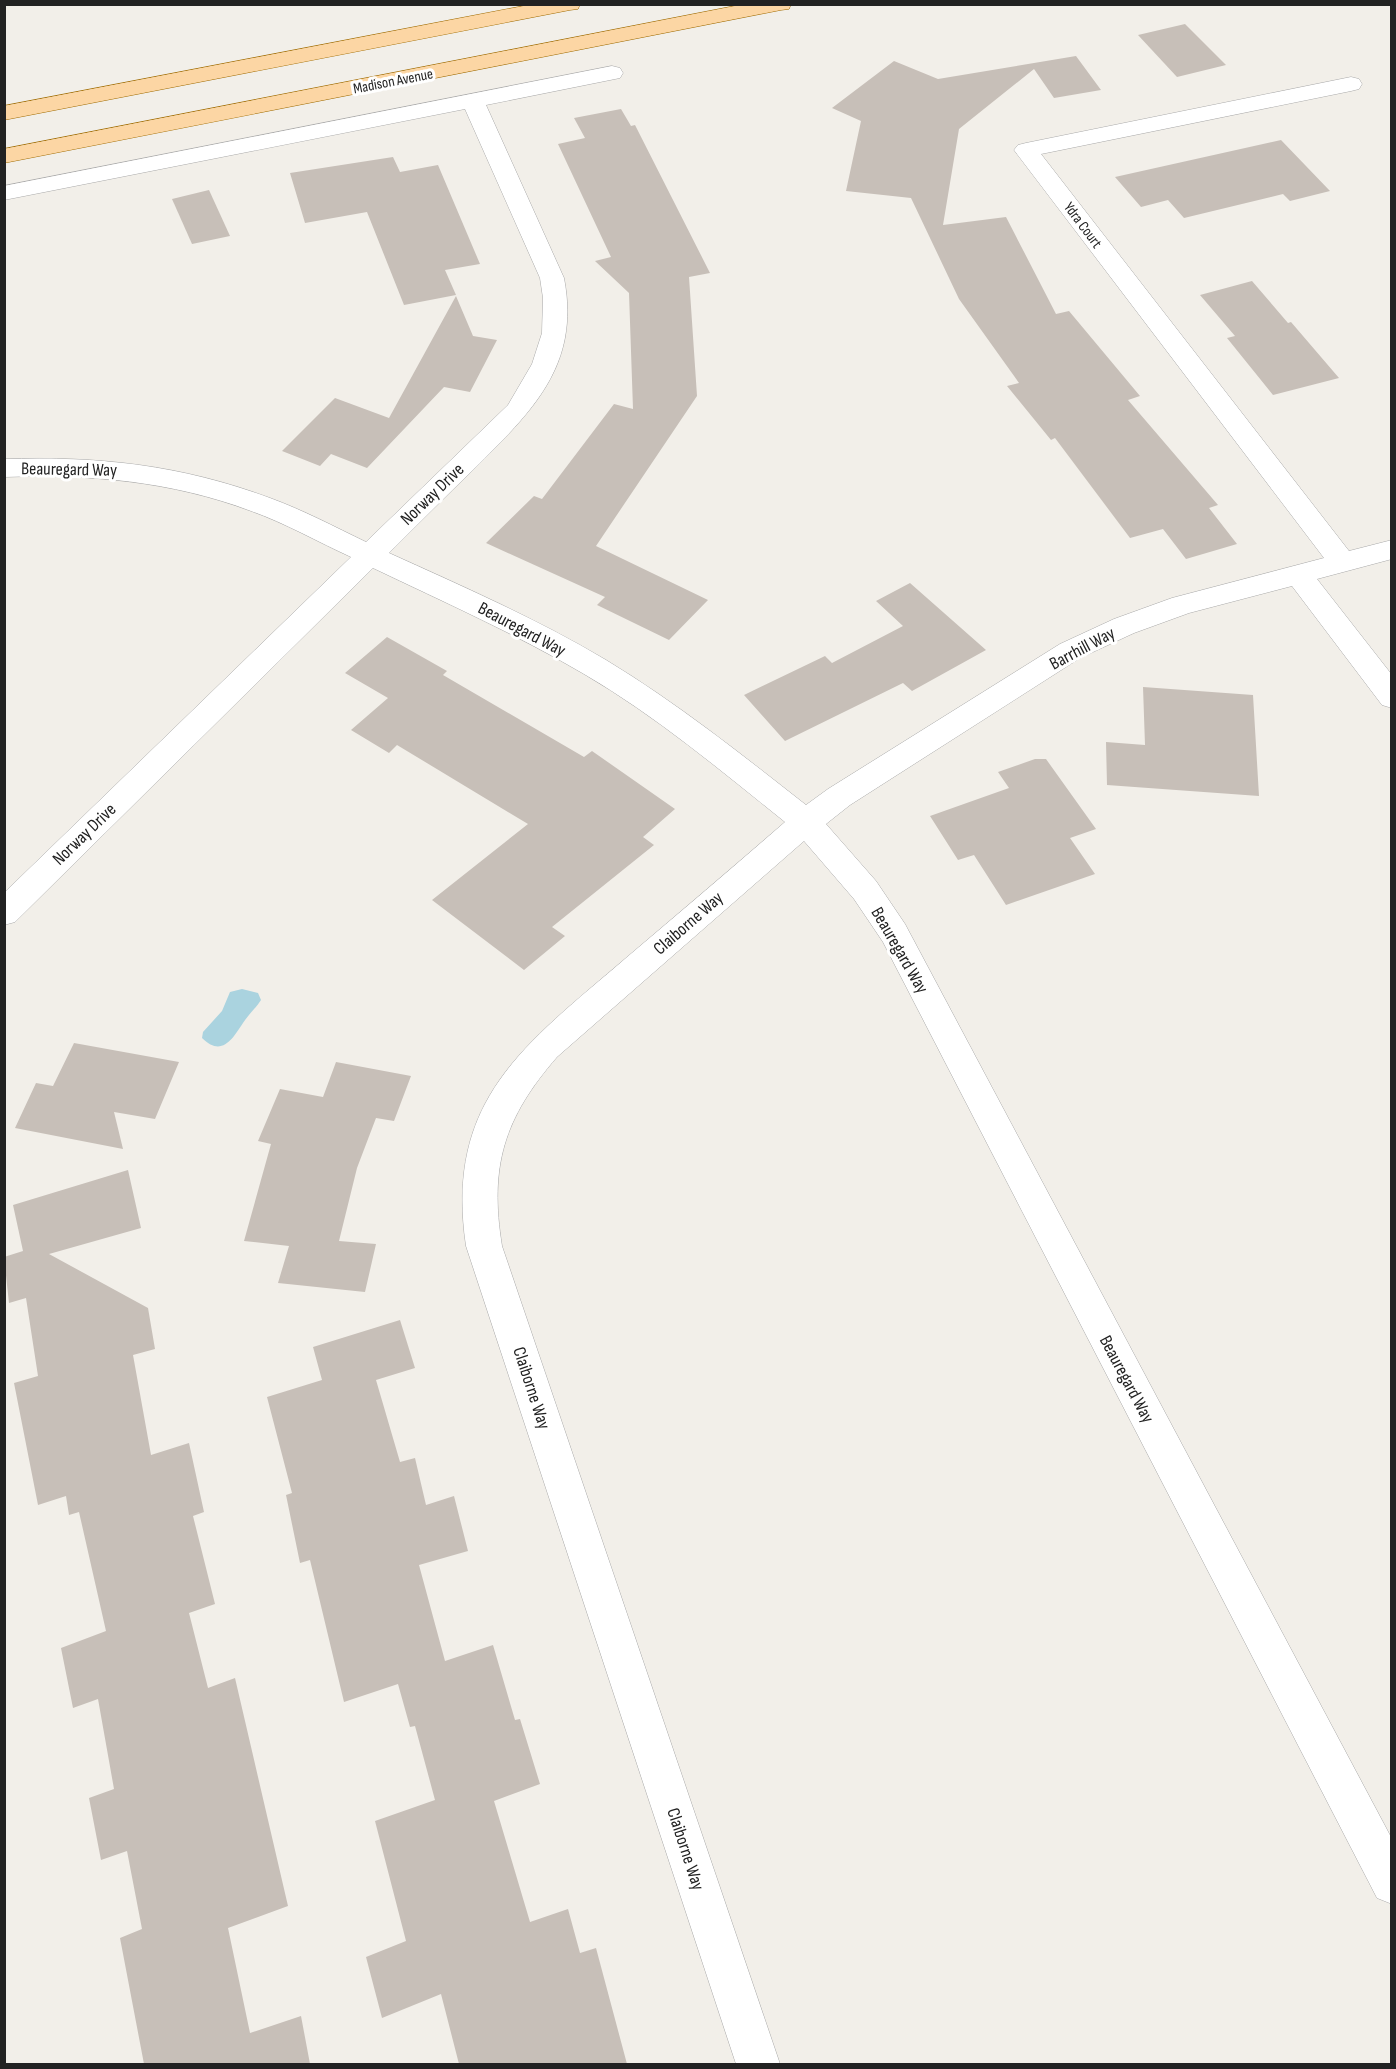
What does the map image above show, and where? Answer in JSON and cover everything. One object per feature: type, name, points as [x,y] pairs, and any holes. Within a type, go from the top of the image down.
[{"type":"main road","points":[[4,113],[570,4]]},
{"type":"main road","name":"Madison Avenue","points":[[4,156],[781,4]]},
{"type":"street","points":[[4,193],[612,73]]},
{"type":"street","name":"Ydra Court","points":[[1342,562],[1026,150],[1351,84]]},
{"type":"street","name":"Norway Drive","points":[[4,913],[517,411],[542,373],[556,334],[558,315],[552,278],[473,101]]},
{"type":"street","name":"Beauregard Way","points":[[4,468],[65,466],[125,470],[183,480],[263,505],[496,614],[595,667],[680,722],[806,822],[866,890],[894,933],[1392,1882]]},
{"type":"street","name":"Barrhill Way","points":[[806,822],[839,797],[1070,651],[1124,626],[1182,605],[1392,549]]},
{"type":"street","points":[[1298,574],[1392,697]]},
{"type":"street","name":"Claiborne Way","points":[[758,2064],[484,1246],[478,1215],[482,1153],[501,1105],[523,1070],[545,1047],[806,822]]},
{"type":"water","points":[[242,989],[258,993],[261,1000],[231,1040],[221,1046],[209,1044],[202,1038],[203,1032],[222,1011],[230,992]]},
{"type":"building","points":[[1185,24],[1226,65],[1177,77],[1138,35]]},
{"type":"building","points":[[1076,56],[1101,90],[1054,98],[1034,69],[959,129],[943,225],[1006,217],[1056,314],[1069,311],[1140,396],[1128,400],[1218,505],[1209,508],[1237,544],[1186,559],[1163,529],[1130,538],[1055,438],[1051,440],[1007,386],[1019,383],[959,299],[911,198],[846,191],[861,121],[832,108],[894,61],[938,79]]},
{"type":"building","points":[[621,109],[631,126],[635,125],[710,273],[689,277],[697,396],[596,546],[708,600],[669,640],[597,605],[605,597],[486,543],[534,496],[542,499],[614,404],[633,409],[629,293],[595,261],[611,257],[558,144],[585,138],[574,118]]},
{"type":"building","points":[[1281,140],[1330,191],[1290,201],[1283,194],[1184,218],[1168,200],[1141,207],[1115,177]]},
{"type":"building","points":[[393,157],[400,172],[438,165],[480,264],[445,270],[456,295],[404,305],[367,212],[305,223],[290,173]]},
{"type":"building","points":[[209,190],[230,236],[192,244],[172,199]]},
{"type":"building","points":[[1252,281],[1339,378],[1273,395],[1227,338],[1235,336],[1200,295]]},
{"type":"building","points":[[456,296],[473,336],[497,340],[470,392],[444,387],[367,468],[331,454],[320,466],[282,451],[335,398],[389,418]]},
{"type":"building","points":[[910,583],[986,650],[912,691],[903,683],[785,741],[744,695],[825,656],[832,663],[903,626],[876,601]]},
{"type":"building","points":[[387,637],[447,671],[443,675],[584,757],[592,751],[675,809],[643,837],[654,845],[552,927],[565,936],[524,970],[432,900],[528,824],[397,745],[389,753],[351,730],[388,698],[345,673]]},
{"type":"building","points":[[1143,687],[1253,695],[1259,796],[1107,785],[1106,742],[1145,745]]},
{"type":"building","points":[[1035,759],[1046,759],[1096,829],[1070,838],[1095,874],[1006,905],[974,855],[958,860],[930,816],[1009,788],[998,772]]},
{"type":"building","points":[[74,1043],[179,1062],[155,1119],[114,1112],[123,1149],[15,1128],[36,1083],[53,1086]]},
{"type":"building","points":[[336,1062],[411,1076],[394,1121],[376,1118],[357,1168],[339,1241],[376,1244],[365,1292],[278,1283],[289,1246],[244,1241],[271,1144],[258,1141],[280,1089],[323,1097]]},
{"type":"building","points":[[128,1170],[141,1228],[49,1254],[148,1308],[155,1349],[133,1355],[151,1455],[189,1443],[204,1512],[193,1516],[215,1604],[189,1613],[208,1688],[235,1678],[288,1906],[228,1928],[250,2033],[301,2016],[310,2064],[144,2064],[120,1938],[142,1929],[127,1851],[101,1860],[89,1798],[114,1789],[98,1699],[73,1708],[61,1648],[106,1631],[79,1512],[69,1515],[66,1496],[38,1505],[14,1383],[38,1376],[26,1298],[9,1303],[4,1257],[23,1251],[13,1205]]},
{"type":"building","points":[[400,1320],[415,1368],[376,1380],[400,1462],[415,1458],[426,1505],[454,1496],[468,1551],[419,1565],[445,1661],[493,1645],[515,1720],[520,1719],[540,1784],[494,1801],[530,1922],[568,1909],[580,1953],[596,1948],[627,2064],[459,2064],[441,1994],[382,2018],[366,1957],[406,1941],[375,1821],[435,1800],[415,1726],[410,1727],[398,1684],[344,1702],[310,1560],[300,1563],[286,1495],[292,1493],[267,1397],[322,1380],[313,1347]]}]
